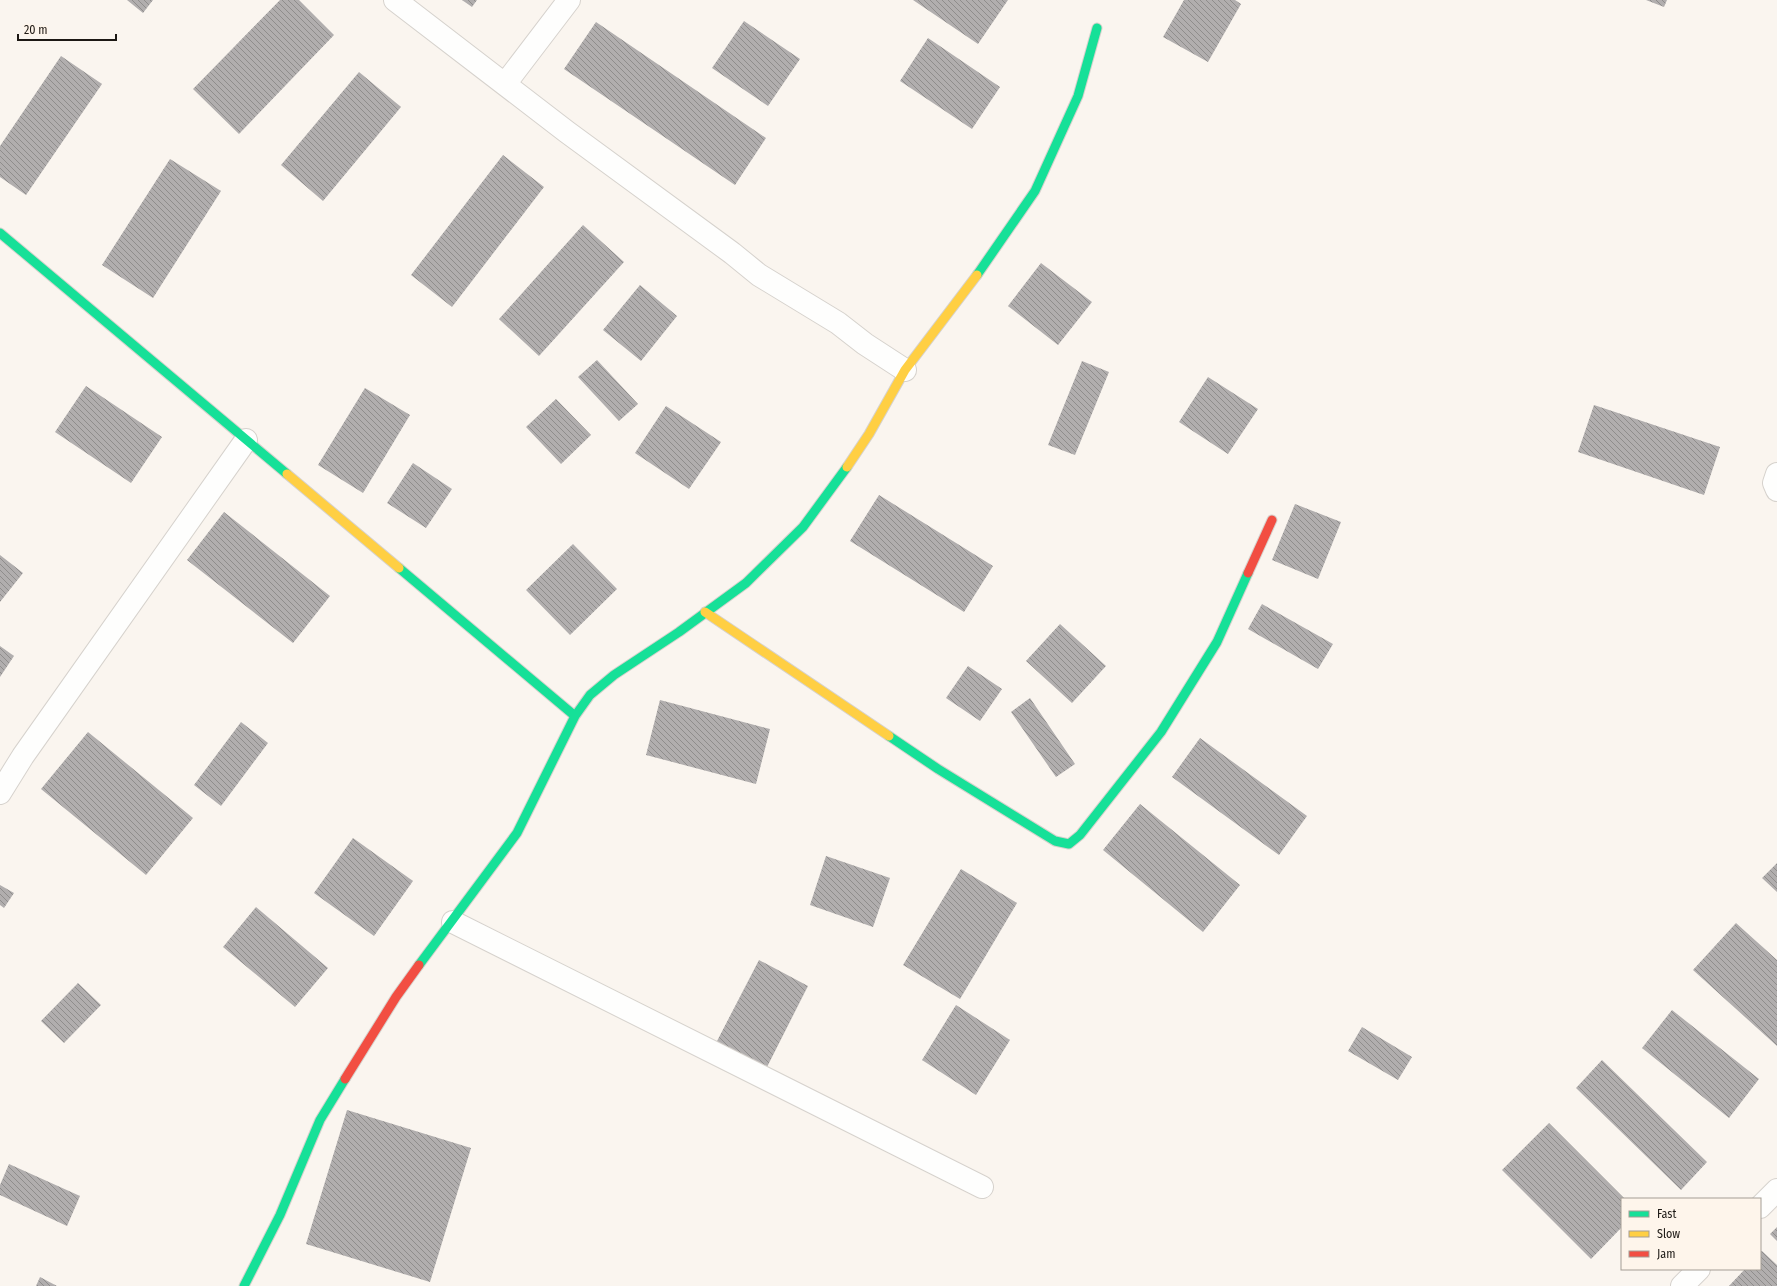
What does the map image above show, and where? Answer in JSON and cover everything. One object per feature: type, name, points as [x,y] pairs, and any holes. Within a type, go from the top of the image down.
[{"type":"street","points":[[395,0],[732,253],[759,275],[838,323],[865,344],[905,370]]},
{"type":"street","points":[[505,84],[569,0]]},
{"type":"street","points":[[244,1286],[280,1215],[320,1120],[396,997],[453,922],[517,833],[575,716],[590,696],[614,675],[746,583],[803,527],[839,480],[869,434],[905,370],[968,288],[1035,191],[1078,96],[1097,28]]},
{"type":"street","points":[[0,233],[575,716]]},
{"type":"street","points":[[0,793],[23,756],[246,440]]},
{"type":"street","points":[[1777,474],[1774,483],[1777,490]]},
{"type":"street","points":[[705,612],[938,769],[1055,841],[1069,844],[1080,835],[1156,738],[1185,694],[1217,642],[1272,520]]},
{"type":"street","points":[[453,922],[982,1187]]},
{"type":"street","points":[[1761,1206],[1777,1190]]},
{"type":"street","points":[[1682,1286],[1698,1270]]},
{"type":"building","points":[[127,0],[153,0],[143,13]]},
{"type":"building","points":[[280,0],[299,0],[334,35],[239,134],[193,89]]},
{"type":"building","points":[[462,0],[477,0],[472,7]]},
{"type":"building","points":[[913,0],[1008,0],[978,44]]},
{"type":"building","points":[[1184,0],[1235,0],[1241,4],[1208,62],[1163,37]]},
{"type":"building","points":[[1646,0],[1667,0],[1664,7]]},
{"type":"building","points":[[744,21],[800,59],[768,106],[712,68]]},
{"type":"building","points":[[596,22],[766,138],[735,185],[564,69]]},
{"type":"building","points":[[928,38],[1000,87],[972,129],[900,81]]},
{"type":"building","points":[[61,56],[102,84],[26,195],[0,177],[0,146]]},
{"type":"building","points":[[359,72],[401,107],[323,201],[281,165]]},
{"type":"building","points":[[503,155],[544,187],[452,307],[411,275]]},
{"type":"building","points":[[170,159],[221,191],[153,298],[102,265]]},
{"type":"building","points":[[583,225],[624,262],[539,356],[499,319]]},
{"type":"building","points":[[1041,263],[1092,302],[1058,345],[1008,306]]},
{"type":"building","points":[[640,285],[677,316],[641,361],[603,330]]},
{"type":"building","points":[[597,360],[638,404],[619,421],[578,377]]},
{"type":"building","points":[[1082,361],[1109,372],[1075,455],[1048,445]]},
{"type":"building","points":[[1208,377],[1258,409],[1228,454],[1179,422]]},
{"type":"building","points":[[86,386],[162,437],[131,483],[55,432]]},
{"type":"building","points":[[365,388],[410,415],[363,493],[318,465]]},
{"type":"building","points":[[556,399],[591,435],[561,464],[526,427]]},
{"type":"building","points":[[1594,405],[1720,447],[1704,495],[1578,452]]},
{"type":"building","points":[[666,406],[721,442],[689,489],[635,453]]},
{"type":"building","points":[[413,463],[452,489],[426,528],[387,503]]},
{"type":"building","points":[[879,495],[993,566],[964,612],[850,541]]},
{"type":"building","points":[[1295,504],[1341,522],[1318,579],[1272,560]]},
{"type":"building","points":[[224,512],[330,596],[293,643],[187,560]]},
{"type":"building","points":[[573,544],[617,589],[570,635],[526,590]]},
{"type":"building","points":[[0,555],[23,573],[0,602]]},
{"type":"building","points":[[1262,604],[1333,644],[1318,669],[1248,629]]},
{"type":"building","points":[[1060,624],[1106,666],[1072,703],[1026,661]]},
{"type":"building","points":[[0,646],[14,656],[0,677]]},
{"type":"building","points":[[968,666],[1002,689],[980,721],[946,698]]},
{"type":"building","points":[[1030,698],[1075,764],[1056,777],[1011,712]]},
{"type":"building","points":[[660,700],[770,729],[756,784],[646,755]]},
{"type":"building","points":[[241,722],[268,743],[221,806],[194,785]]},
{"type":"building","points":[[88,732],[193,818],[146,875],[41,789]]},
{"type":"building","points":[[1200,738],[1307,816],[1279,855],[1172,777]]},
{"type":"building","points":[[1140,804],[1240,885],[1203,932],[1103,850]]},
{"type":"building","points":[[353,838],[413,881],[374,936],[314,893]]},
{"type":"building","points":[[826,856],[890,878],[873,927],[810,905]]},
{"type":"building","points":[[1777,863],[1777,892],[1762,878]]},
{"type":"building","points":[[961,869],[1017,903],[960,999],[903,965]]},
{"type":"building","points":[[0,885],[14,893],[4,908],[0,905]]},
{"type":"building","points":[[256,907],[328,968],[295,1007],[223,947]]},
{"type":"building","points":[[1736,923],[1777,960],[1777,1046],[1693,970]]},
{"type":"building","points":[[759,960],[808,986],[766,1069],[716,1043]]},
{"type":"building","points":[[78,983],[101,1005],[64,1043],[41,1021]]},
{"type":"building","points":[[956,1005],[1010,1040],[976,1095],[922,1060]]},
{"type":"building","points":[[1672,1010],[1759,1079],[1729,1118],[1642,1048]]},
{"type":"building","points":[[1362,1027],[1412,1057],[1398,1080],[1348,1051]]},
{"type":"building","points":[[1602,1060],[1707,1162],[1681,1190],[1576,1088]]},
{"type":"building","points":[[347,1110],[471,1148],[430,1282],[306,1244]]},
{"type":"building","points":[[1549,1123],[1624,1198],[1621,1198],[1621,1228],[1591,1259],[1502,1170]]},
{"type":"building","points":[[9,1164],[80,1196],[67,1226],[0,1195],[0,1185]]},
{"type":"building","points":[[1777,1227],[1777,1241],[1770,1234]]},
{"type":"building","points":[[1761,1252],[1777,1265],[1777,1286],[1729,1286],[1744,1270],[1761,1270]]},
{"type":"building","points":[[40,1277],[57,1286],[36,1286]]},
{"type":"traffic: fast","points":[[977,275],[1035,191],[1078,96],[1097,28]]},
{"type":"traffic: fast","points":[[0,233],[287,474]]},
{"type":"traffic: fast","points":[[575,716],[590,695],[614,675],[679,632],[746,583],[803,527],[847,467]]},
{"type":"traffic: fast","points":[[399,568],[575,716],[517,833],[419,965]]},
{"type":"traffic: fast","points":[[889,736],[938,769],[1055,841],[1069,844],[1080,835],[1161,732],[1217,642],[1248,573]]},
{"type":"traffic: fast","points":[[244,1286],[280,1215],[320,1120],[345,1079]]},
{"type":"traffic: slow","points":[[847,467],[869,434],[905,370],[977,275]]},
{"type":"traffic: slow","points":[[287,474],[399,568]]},
{"type":"traffic: slow","points":[[705,612],[889,736]]},
{"type":"traffic: jam","points":[[1248,573],[1272,520]]},
{"type":"traffic: jam","points":[[345,1079],[396,997],[419,965]]}]
